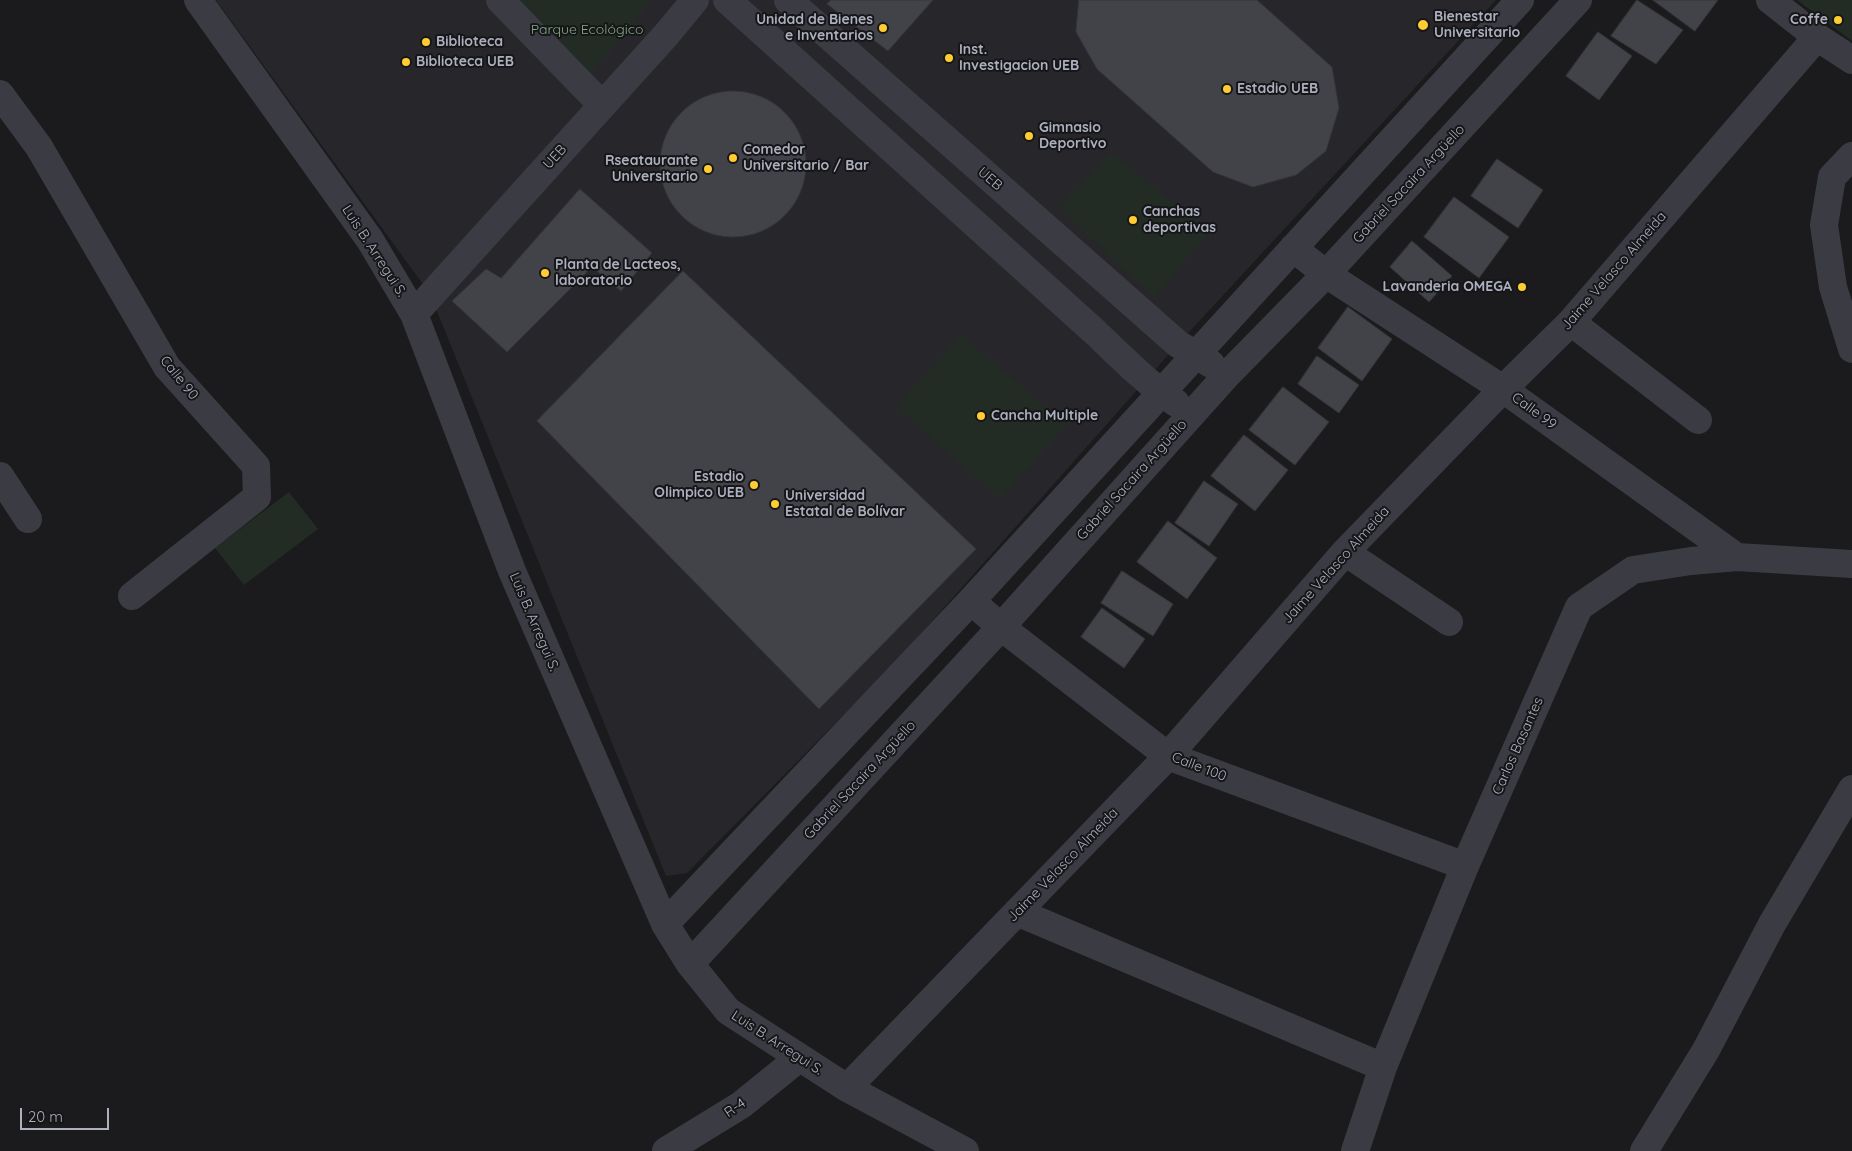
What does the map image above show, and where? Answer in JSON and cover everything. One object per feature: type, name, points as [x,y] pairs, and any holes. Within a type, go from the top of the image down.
[{"type":"street","name":"Luis B. Arregui S.","points":[[198,0],[370,240],[414,314],[512,571],[665,924],[690,964],[728,1011],[847,1088],[965,1151]]},
{"type":"street","points":[[500,0],[602,105]]},
{"type":"street","name":"UEB","points":[[414,314],[666,35],[695,0]]},
{"type":"street","points":[[728,0],[1161,392],[1192,414]]},
{"type":"street","name":"UEB","points":[[788,0],[1178,344],[1227,375]]},
{"type":"street","points":[[665,924],[971,600],[1520,0]]},
{"type":"street","name":"Gabriel Sacaira Argüello","points":[[690,964],[1001,627],[1227,375],[1326,274],[1578,0]]},
{"type":"street","points":[[1770,0],[1817,37],[1852,60]]},
{"type":"street","name":"Jaime Velasco Almeida","points":[[847,1088],[1168,756],[1345,552],[1503,389],[1571,322],[1817,37]]},
{"type":"street","name":"Calle 90","points":[[0,94],[39,147],[167,367],[256,466],[257,497],[132,596]]},
{"type":"street","points":[[1852,156],[1832,177],[1824,225],[1833,287],[1852,349]]},
{"type":"street","name":"Calle 99","points":[[1293,248],[1326,274],[1503,389],[1737,557]]},
{"type":"street","points":[[1571,322],[1698,420]]},
{"type":"street","points":[[0,476],[28,519]]},
{"type":"street","points":[[1345,552],[1449,622]]},
{"type":"street","name":"Carlos Basantes","points":[[1355,1151],[1382,1067],[1465,866],[1579,607],[1633,570],[1691,561],[1737,557],[1852,564]]},
{"type":"street","name":"Calle 100","points":[[971,600],[1001,627],[1168,756],[1465,866]]},
{"type":"street","points":[[1644,1151],[1706,1050],[1772,924],[1852,789]]},
{"type":"street","points":[[1017,912],[1382,1067]]},
{"type":"street","name":"R-4","points":[[666,1151],[740,1105],[799,1058]]},
{"type":"shaded area","name":"Universidad Estatal de Bolívar","points":[[216,0],[1496,0],[1178,344],[894,664],[687,873],[666,876],[430,294]]},
{"type":"green space","name":"Parque Ecológico","points":[[511,0],[650,0],[619,42],[589,74]]},
{"type":"green space","name":"Coffe","points":[[1797,0],[1852,0],[1852,41]]},
{"type":"green space","name":"Canchas deportivas","points":[[1111,152],[1209,233],[1154,298],[1059,207]]},
{"type":"green space","name":"Cancha Multiple","points":[[961,335],[1067,425],[1000,499],[896,407]]},
{"type":"green space","points":[[289,492],[318,529],[244,585],[215,548]]},
{"type":"building","name":"Unidad de Bienes e Inventarios","points":[[831,0],[933,0],[888,51],[827,4]]},
{"type":"building","name":"Estadio UEB","points":[[1079,0],[1257,0],[1332,67],[1339,108],[1326,151],[1296,175],[1253,187],[1213,172],[1097,69],[1076,32]]},
{"type":"building","points":[[1637,0],[1683,30],[1656,64],[1611,36]]},
{"type":"building","points":[[1653,0],[1718,0],[1695,31]]},
{"type":"building","points":[[1598,32],[1632,56],[1599,100],[1566,76]]},
{"type":"building","name":"Comedor Universitario / Bar","points":[[733,91],[761,96],[785,112],[801,136],[806,164],[801,192],[785,216],[761,232],[733,237],[705,232],[681,216],[665,192],[660,164],[665,136],[681,112],[705,96]]},
{"type":"building","points":[[1497,159],[1543,190],[1518,228],[1471,196]]},
{"type":"building","name":"Planta de Lacteos, laboratorio","points":[[580,189],[652,253],[621,291],[592,267],[507,352],[452,301],[486,269],[501,278]]},
{"type":"building","points":[[1454,197],[1509,237],[1479,278],[1424,237]]},
{"type":"building","points":[[1412,241],[1452,276],[1429,302],[1390,267]]},
{"type":"building","name":"Estadio Olimpico UEB","points":[[683,271],[976,549],[819,709],[537,421]]},
{"type":"building","points":[[1348,307],[1392,339],[1362,381],[1318,348]]},
{"type":"building","points":[[1317,356],[1359,385],[1339,413],[1298,384]]},
{"type":"building","points":[[1283,387],[1329,422],[1295,465],[1249,430]]},
{"type":"building","points":[[1244,435],[1288,470],[1255,511],[1211,476]]},
{"type":"building","points":[[1204,481],[1238,504],[1209,546],[1175,523]]},
{"type":"building","points":[[1168,521],[1217,558],[1187,599],[1137,562]]},
{"type":"building","points":[[1122,571],[1173,604],[1153,636],[1101,603]]},
{"type":"building","points":[[1102,608],[1145,639],[1124,668],[1081,637]]},
{"type":"place","name":"Coffe","points":[[1838,20]]},
{"type":"place","name":"Bienestar Universitario","points":[[1423,25]]},
{"type":"place","name":"Unidad de Bienes e Inventarios","points":[[883,28]]},
{"type":"place","name":"Biblioteca","points":[[426,42]]},
{"type":"place","name":"Inst. Investigacion UEB","points":[[949,58]]},
{"type":"place","name":"Biblioteca UEB","points":[[406,62]]},
{"type":"place","name":"Estadio UEB","points":[[1227,89]]},
{"type":"place","name":"Gimnasio Deportivo","points":[[1029,136]]},
{"type":"place","name":"Comedor Universitario / Bar","points":[[733,158]]},
{"type":"place","name":"Rseataurante Universitario","points":[[708,169]]},
{"type":"place","name":"Canchas deportivas","points":[[1133,220]]},
{"type":"place","name":"Planta de Lacteos, laboratorio","points":[[545,273]]},
{"type":"place","name":"Lavanderia OMEGA","points":[[1522,287]]},
{"type":"place","name":"Cancha Multiple","points":[[981,416]]},
{"type":"place","name":"Estadio Olimpico UEB","points":[[754,485]]},
{"type":"place","name":"Universidad Estatal de Bolívar","points":[[775,504]]}]
